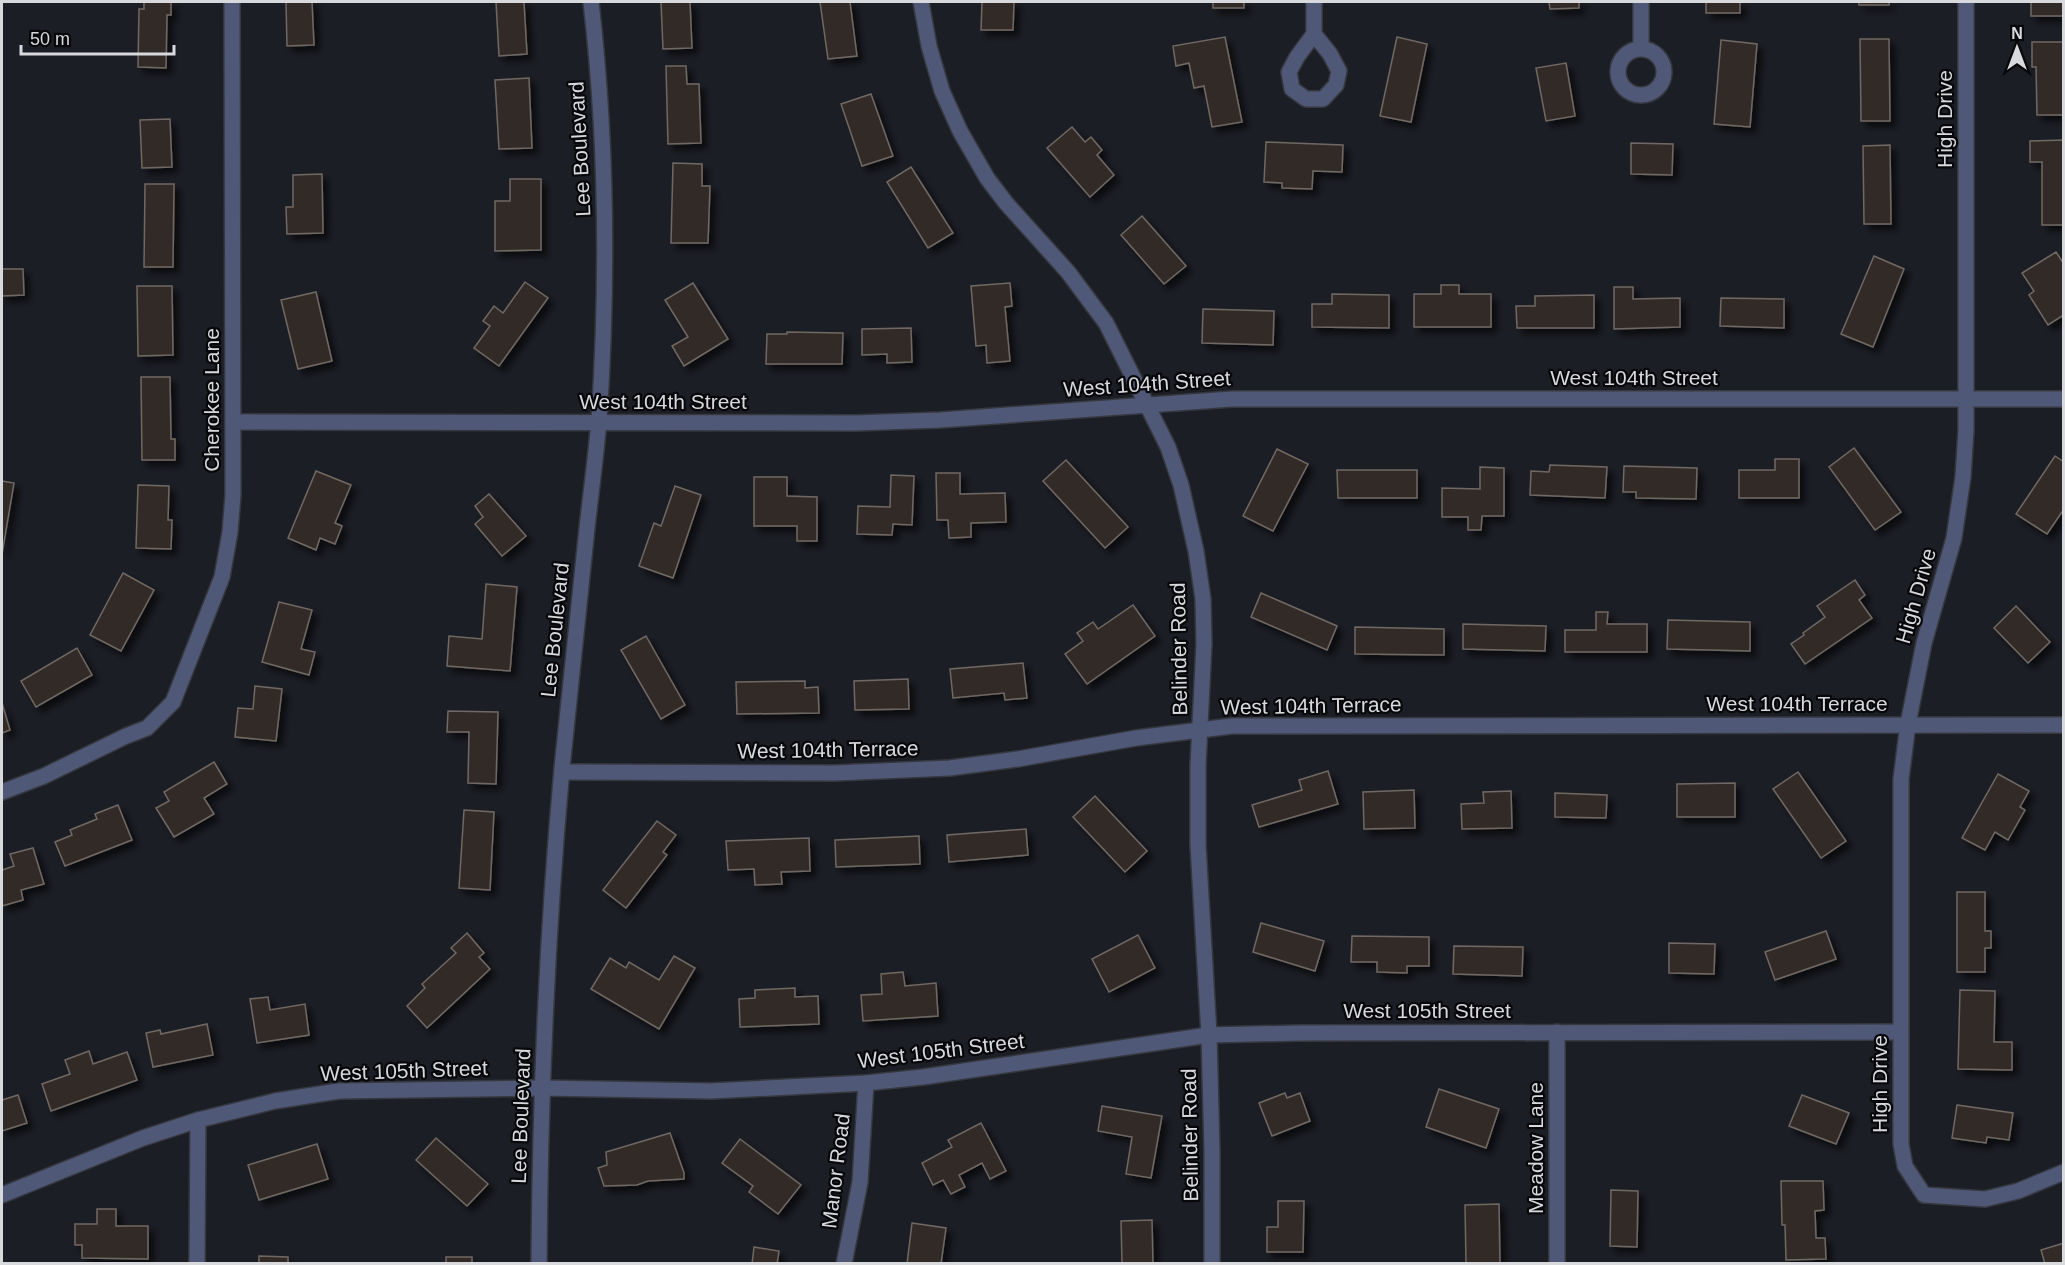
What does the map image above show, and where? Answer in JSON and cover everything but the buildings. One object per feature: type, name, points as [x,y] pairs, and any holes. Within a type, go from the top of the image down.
[{"type":"street","name":"Cherokee Lane","points":[[2,792],[44,777],[147,728],[173,702],[222,577],[230,532],[233,495],[232,2]]},
{"type":"street","name":"Lee Boulevard","points":[[539,1263],[542,1088],[552,903],[562,772],[599,423],[605,240],[600,98],[591,2]]},
{"type":"street","name":"Belinder Road","points":[[921,2],[929,46],[942,92],[960,131],[987,178],[1068,272],[1106,323],[1148,404],[1168,447],[1178,476],[1196,551],[1203,599],[1204,644],[1198,765],[1198,845],[1209,1035],[1212,1263]]},
{"type":"street","points":[[1314,2],[1314,34]]},
{"type":"street","points":[[1641,2],[1641,48]]},
{"type":"street","name":"High Drive","points":[[1966,2],[1966,399],[1963,477],[1954,538],[1924,643],[1908,724],[1901,779],[1901,1144],[1905,1166],[1924,1195],[1985,1199],[2018,1191],[2064,1172]]},
{"type":"street","name":"West 104th Street","points":[[233,422],[856,423],[940,420],[1148,404],[1256,399],[2064,399]]},
{"type":"street","name":"West 104th Terrace","points":[[562,772],[835,773],[950,768],[1136,738],[1232,726],[2064,724]]},
{"type":"street","name":"Meadow Lane","points":[[1557,1032],[1557,1263]]},
{"type":"street","name":"West 105th Street","points":[[2,1195],[143,1138],[198,1120],[274,1101],[339,1091],[542,1088],[711,1090],[866,1083],[923,1077],[1209,1035],[1900,1032]]},
{"type":"street","name":"Manor Road","points":[[844,1263],[860,1182],[866,1083]]},
{"type":"street","points":[[197,1263],[198,1120]]}]
